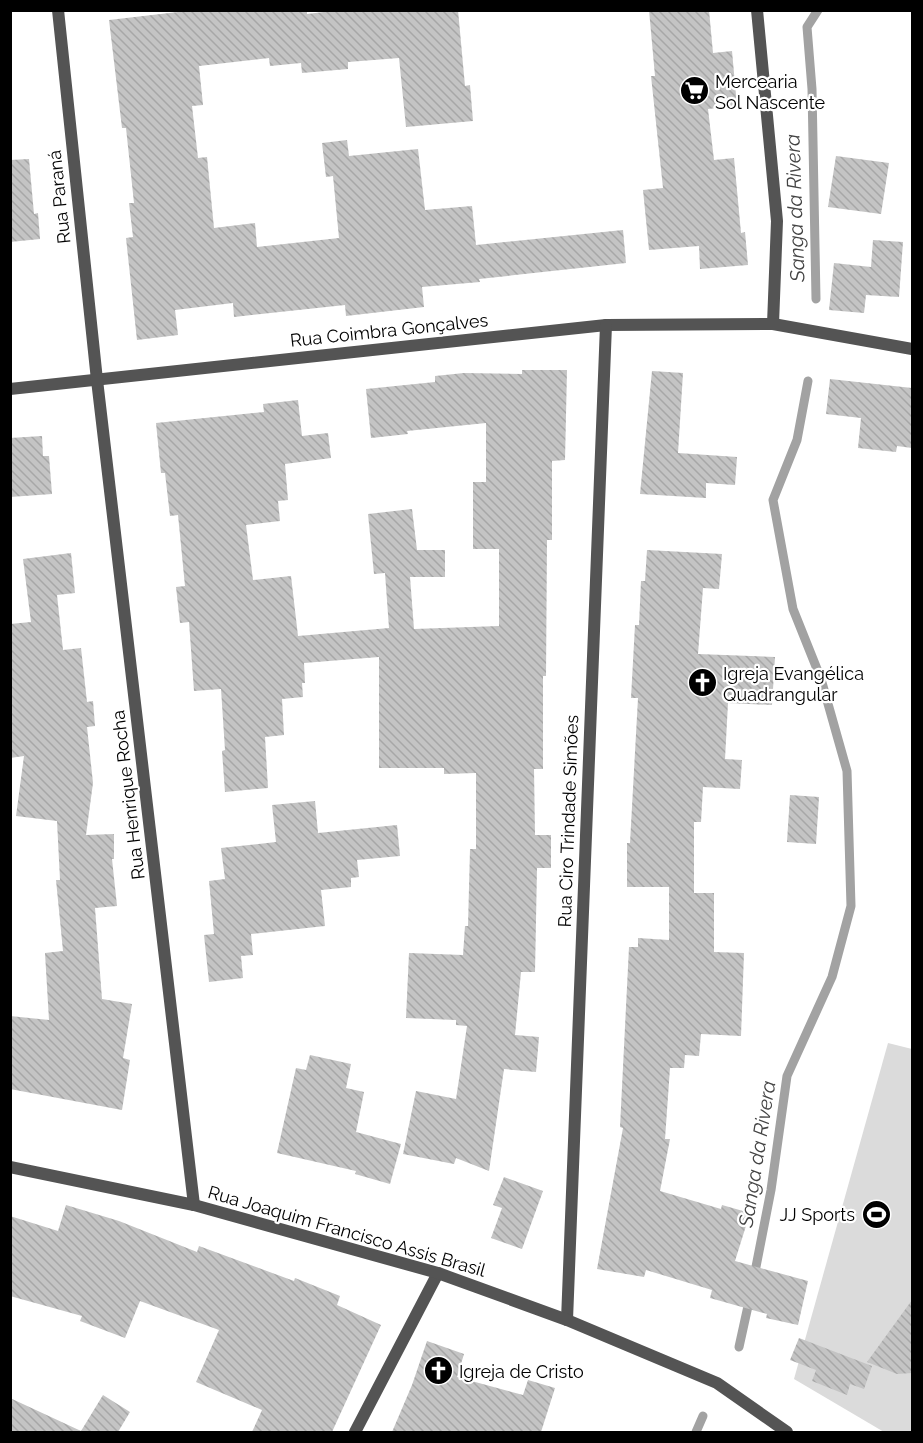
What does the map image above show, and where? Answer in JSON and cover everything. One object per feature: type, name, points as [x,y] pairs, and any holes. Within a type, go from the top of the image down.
[{"type":"street","name":"Rua Paraná","points":[[58,10],[97,380]]},
{"type":"street","points":[[757,10],[777,221],[773,324]]},
{"type":"street","name":"Rua Coimbra Gonçalves","points":[[10,389],[606,325],[773,324],[912,349]]},
{"type":"street","name":"Rua Ciro Trindade Simões","points":[[567,1320],[606,325]]},
{"type":"street","name":"Rua Henrique Rocha","points":[[97,380],[194,1205]]},
{"type":"street","name":"Rua Joaquim Francisco Assis Brasil","points":[[10,1167],[194,1205],[438,1273],[567,1320],[717,1383],[787,1432]]},
{"type":"street","points":[[354,1432],[438,1273]]},
{"type":"shaded area","name":"JJ Sports","points":[[888,1043],[912,1049],[912,1432],[884,1432],[794,1379]]},
{"type":"building","points":[[195,10],[307,10],[307,14],[340,10],[458,10],[465,86],[470,85],[473,121],[406,127],[399,58],[348,62],[348,69],[302,73],[301,63],[270,66],[269,58],[199,66],[203,105],[192,106],[198,158],[207,157],[214,228],[255,223],[257,247],[339,238],[333,176],[326,177],[322,143],[347,140],[349,156],[418,149],[425,210],[472,206],[476,245],[623,230],[626,263],[479,279],[480,282],[422,287],[424,307],[346,316],[345,305],[234,317],[233,303],[175,310],[178,335],[137,340],[126,238],[133,237],[129,203],[134,203],[126,128],[122,128],[109,20]]},
{"type":"building","points":[[649,10],[709,10],[713,53],[732,51],[737,106],[708,109],[714,160],[734,158],[741,233],[745,232],[748,265],[700,269],[699,246],[649,250],[643,190],[663,188],[651,76],[655,76]]},
{"type":"building","points":[[836,156],[889,163],[881,214],[828,207]]},
{"type":"building","points":[[29,159],[34,214],[38,213],[40,239],[10,242],[10,160]]},
{"type":"building","points":[[873,240],[903,242],[899,297],[866,295],[864,313],[829,310],[834,263],[871,267]]},
{"type":"building","points":[[522,370],[567,370],[565,460],[552,461],[552,540],[547,540],[543,769],[534,769],[535,835],[551,835],[551,868],[537,868],[535,972],[521,972],[515,1035],[539,1037],[536,1072],[504,1069],[489,1171],[456,1158],[454,1164],[403,1154],[416,1091],[456,1099],[467,1026],[456,1025],[456,1020],[406,1018],[409,953],[463,955],[465,926],[468,926],[470,849],[476,849],[476,773],[444,774],[444,768],[379,768],[379,657],[304,663],[303,697],[282,699],[284,735],[265,737],[268,788],[225,792],[221,689],[194,691],[189,622],[180,623],[176,587],[185,586],[178,515],[170,516],[165,473],[161,473],[156,423],[264,412],[263,404],[298,400],[302,436],[328,433],[331,458],[285,464],[288,500],[278,501],[280,521],[246,525],[253,580],[291,576],[298,636],[389,628],[385,573],[374,574],[368,514],[412,509],[417,550],[445,550],[445,577],[410,577],[414,629],[499,626],[499,549],[473,549],[473,482],[486,482],[486,423],[407,431],[408,434],[371,438],[366,389],[435,382],[435,376],[464,373],[522,374]]},
{"type":"building","points":[[652,371],[683,373],[678,453],[737,457],[735,485],[706,483],[706,498],[640,494]]},
{"type":"building","points":[[830,379],[912,388],[912,448],[897,446],[896,452],[858,448],[861,418],[826,414]]},
{"type":"building","points":[[42,436],[43,456],[49,456],[52,494],[10,497],[10,438]]},
{"type":"building","points":[[647,550],[722,554],[719,589],[703,588],[698,654],[775,657],[772,705],[728,703],[725,759],[742,760],[740,789],[703,787],[701,822],[694,822],[694,893],[714,893],[714,952],[744,953],[741,1036],[701,1034],[699,1056],[685,1055],[684,1068],[670,1068],[665,1139],[670,1139],[660,1191],[721,1209],[722,1205],[750,1213],[735,1261],[808,1281],[798,1325],[766,1318],[767,1314],[710,1298],[712,1290],[646,1270],[644,1277],[597,1269],[623,1128],[620,1127],[629,947],[638,947],[638,938],[669,940],[669,887],[627,887],[627,843],[630,843],[638,698],[631,698],[635,625],[639,625],[641,581],[645,581]]},
{"type":"building","points":[[71,553],[75,593],[57,595],[63,650],[81,648],[87,702],[93,701],[95,726],[87,727],[93,783],[86,835],[114,834],[114,859],[112,859],[117,906],[95,908],[102,999],[132,1004],[123,1058],[130,1060],[122,1110],[10,1089],[10,1016],[49,1020],[45,953],[63,951],[56,880],[60,880],[57,821],[16,816],[24,756],[10,758],[10,624],[31,622],[23,559]]},
{"type":"building","points":[[790,795],[819,797],[816,844],[787,842]]},
{"type":"building","points":[[315,801],[318,833],[397,825],[400,856],[357,860],[359,877],[351,878],[351,887],[321,890],[325,926],[251,934],[253,955],[241,956],[243,978],[209,982],[204,935],[214,934],[209,881],[225,879],[221,848],[276,842],[272,805]]},
{"type":"building","points":[[310,1055],[351,1064],[346,1088],[364,1092],[356,1132],[401,1144],[390,1184],[355,1174],[356,1171],[277,1153],[296,1068],[306,1070]]},
{"type":"building","points":[[504,1177],[543,1191],[522,1249],[491,1238],[502,1208],[493,1205]]},
{"type":"building","points":[[66,1205],[119,1221],[197,1252],[199,1246],[294,1281],[295,1278],[340,1296],[337,1305],[381,1325],[332,1432],[252,1432],[262,1410],[196,1382],[219,1330],[140,1301],[125,1338],[80,1321],[82,1316],[10,1296],[10,1216],[58,1231]]},
{"type":"building","points":[[912,1300],[912,1373],[897,1374],[867,1362]]},
{"type":"building","points":[[799,1338],[872,1366],[864,1389],[850,1384],[847,1395],[812,1381],[816,1370],[790,1360]]},
{"type":"building","points":[[427,1341],[464,1354],[457,1377],[523,1395],[528,1380],[555,1388],[541,1432],[392,1432]]},
{"type":"building","points":[[103,1395],[130,1412],[118,1432],[10,1432],[10,1398],[81,1431]]},
{"type":"waterway","name":"Sanga da Rivera","points":[[816,299],[812,89],[807,27],[818,10]]},
{"type":"waterway","name":"Sanga da Rivera","points":[[754,1277],[771,1190],[787,1076],[832,977],[851,906],[847,771],[821,679],[793,609],[773,500],[797,440],[808,381]]},
{"type":"waterway","name":"Sanga da Rivera","points":[[739,1347],[750,1297]]},
{"type":"waterway","name":"Sanga da Rivera","points":[[696,1432],[703,1416]]},
{"type":"place","name":"Mercearia Sol Nascente","points":[[694,91]]},
{"type":"place","name":"Igreja Evangélica Quadrangular","points":[[702,683]]},
{"type":"place","name":"JJ Sports","points":[[876,1214]]},
{"type":"place","name":"Igreja de Cristo","points":[[438,1371]]}]
